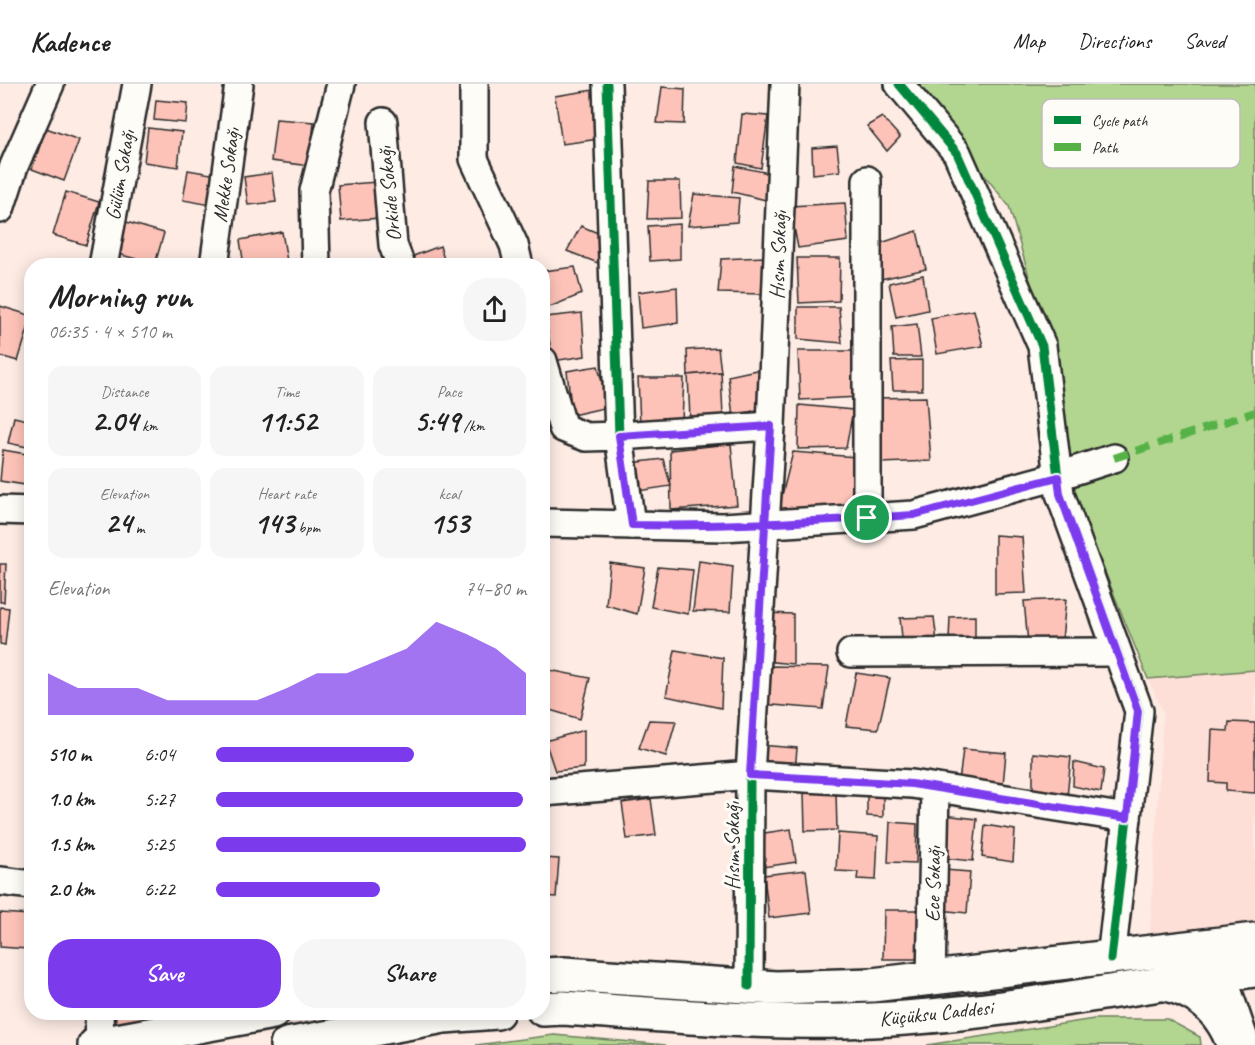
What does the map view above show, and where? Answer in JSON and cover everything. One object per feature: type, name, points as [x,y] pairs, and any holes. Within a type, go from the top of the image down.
[{"type":"main road","name":"Küçüksu Caddesi","points":[[550,975],[749,986],[872,985],[1111,959],[1239,957]]},
{"type":"main road","name":"Küçüksu Caddesi","points":[[550,1009],[563,1008],[775,1023],[874,1020],[1004,1006],[1161,983],[1239,957]]},
{"type":"main road","points":[[1239,957],[1244,1045]]},
{"type":"main road","points":[[1239,957],[1251,1045]]},
{"type":"main road","points":[[1161,983],[1181,987],[1206,1002],[1223,1021],[1234,1045]]},
{"type":"main road","points":[[748,1021],[749,986]]},
{"type":"main road","points":[[98,1034],[209,1020]]},
{"type":"main road","points":[[287,1045],[398,1020]]},
{"type":"street","points":[[0,209],[14,166],[50,84]]},
{"type":"street","name":"Gülüm Sokağı","points":[[104,258],[137,84]]},
{"type":"street","name":"Mekke Sokağı","points":[[215,258],[239,84]]},
{"type":"street","points":[[316,258],[314,191],[341,84]]},
{"type":"street","points":[[474,84],[474,159],[514,244],[517,258]]},
{"type":"street","points":[[607,84],[619,436],[632,525]]},
{"type":"street","name":"Hısım Sokağı","points":[[749,986],[750,775],[771,426],[785,84]]},
{"type":"street","points":[[899,84],[957,153],[1042,346],[1060,494],[1138,711],[1111,959]]},
{"type":"street","name":"Orkide Sokağı","points":[[383,122],[393,245],[397,258]]},
{"type":"street","points":[[867,180],[867,518]]},
{"type":"street","points":[[550,384],[563,428],[586,437],[771,426]]},
{"type":"street","points":[[550,523],[764,525],[914,515],[1058,477],[1114,458]]},
{"type":"street","points":[[0,510],[24,511]]},
{"type":"street","points":[[851,652],[1117,652]]},
{"type":"street","points":[[550,791],[750,775],[935,788],[1127,818]]},
{"type":"street","name":"Ece Sokağı","points":[[931,979],[935,788]]},
{"type":"street","points":[[0,881],[24,884]]},
{"type":"shaded area","points":[[1255,670],[1255,928],[1149,946],[1163,712],[1148,679]]},
{"type":"green space","points":[[912,84],[1255,84],[1255,670],[1148,679],[1074,495],[1053,361],[1009,206]]},
{"type":"green space","points":[[1094,1019],[1167,1019],[1200,1037],[1201,1045],[927,1045]]},
{"type":"green space","points":[[554,1035],[666,1045],[476,1045]]},
{"type":"building","points":[[662,87],[685,89],[684,124],[657,123]]},
{"type":"building","points":[[593,90],[599,139],[562,144],[555,96]]},
{"type":"building","points":[[156,100],[188,103],[186,123],[154,120]]},
{"type":"building","points":[[742,114],[768,116],[761,168],[737,163]]},
{"type":"building","points":[[882,117],[900,137],[887,151],[867,126]]},
{"type":"building","points":[[276,119],[314,122],[310,166],[271,161]]},
{"type":"building","points":[[46,128],[79,140],[64,181],[32,169]]},
{"type":"building","points":[[148,128],[182,132],[178,167],[144,162]]},
{"type":"building","points":[[837,146],[840,171],[813,174],[812,148]]},
{"type":"building","points":[[735,166],[769,173],[766,200],[732,192]]},
{"type":"building","points":[[188,170],[217,175],[211,205],[183,200]]},
{"type":"building","points":[[272,173],[276,202],[248,205],[244,177]]},
{"type":"building","points":[[649,181],[680,181],[681,218],[647,219]]},
{"type":"building","points":[[377,182],[380,218],[341,221],[338,185]]},
{"type":"building","points":[[66,192],[99,202],[86,245],[53,235]]},
{"type":"building","points":[[694,194],[739,198],[737,222],[688,226]]},
{"type":"building","points":[[845,203],[848,241],[798,248],[790,206]]},
{"type":"building","points":[[123,221],[164,233],[157,258],[133,258],[114,253]]},
{"type":"building","points":[[680,224],[680,259],[650,261],[648,226]]},
{"type":"building","points":[[581,226],[605,236],[598,263],[567,251]]},
{"type":"building","points":[[917,231],[926,269],[881,279],[878,244]]},
{"type":"building","points":[[282,232],[286,258],[243,258],[240,240]]},
{"type":"building","points":[[440,246],[444,258],[408,258]]},
{"type":"building","points":[[764,257],[764,294],[718,293],[721,259]]},
{"type":"building","points":[[797,258],[840,258],[839,301],[799,303]]},
{"type":"building","points":[[575,267],[582,294],[550,307],[550,270]]},
{"type":"building","points":[[923,275],[928,310],[896,317],[889,283]]},
{"type":"building","points":[[677,287],[678,323],[641,328],[638,292]]},
{"type":"building","points":[[0,306],[24,314],[24,342],[18,361],[0,356]]},
{"type":"building","points":[[798,307],[839,307],[842,343],[798,339]]},
{"type":"building","points":[[974,310],[983,346],[937,354],[931,318]]},
{"type":"building","points":[[582,313],[585,356],[553,361],[550,344],[550,316]]},
{"type":"building","points":[[917,324],[921,357],[894,357],[892,327]]},
{"type":"building","points":[[718,348],[721,372],[688,375],[687,350]]},
{"type":"building","points":[[798,351],[857,351],[859,397],[800,400]]},
{"type":"building","points":[[922,360],[922,390],[893,390],[891,361]]},
{"type":"building","points":[[598,366],[608,407],[572,415],[567,371]]},
{"type":"building","points":[[761,369],[768,407],[733,416],[728,376]]},
{"type":"building","points":[[721,372],[723,417],[690,419],[688,375]]},
{"type":"building","points":[[638,378],[684,378],[682,421],[640,425]]},
{"type":"building","points":[[926,397],[931,461],[880,463],[878,398]]},
{"type":"building","points":[[799,405],[853,410],[846,448],[798,449]]},
{"type":"building","points":[[14,417],[24,419],[24,446],[8,443]]},
{"type":"building","points":[[731,444],[737,505],[671,510],[670,450]]},
{"type":"building","points":[[3,450],[24,454],[24,485],[0,481]]},
{"type":"building","points":[[793,452],[856,457],[853,507],[778,511]]},
{"type":"building","points":[[663,459],[671,486],[638,491],[631,463]]},
{"type":"building","points":[[995,535],[1022,537],[1026,593],[995,594]]},
{"type":"building","points":[[699,561],[733,566],[730,612],[693,611]]},
{"type":"building","points":[[610,563],[645,568],[637,614],[606,605]]},
{"type":"building","points":[[0,564],[6,564],[4,602],[0,602]]},
{"type":"building","points":[[658,567],[693,570],[688,614],[651,607]]},
{"type":"building","points":[[1066,599],[1062,640],[1028,643],[1024,601]]},
{"type":"building","points":[[0,607],[9,608],[5,645],[0,644]]},
{"type":"building","points":[[765,613],[793,614],[793,664],[764,661]]},
{"type":"building","points":[[975,616],[975,642],[949,641],[950,617]]},
{"type":"building","points":[[934,617],[937,642],[903,647],[900,618]]},
{"type":"building","points":[[675,650],[723,658],[721,708],[666,696]]},
{"type":"building","points":[[767,666],[829,667],[823,709],[760,704]]},
{"type":"building","points":[[550,670],[590,678],[580,719],[550,710]]},
{"type":"building","points":[[856,673],[890,678],[878,729],[846,726]]},
{"type":"building","points":[[649,720],[676,721],[666,756],[639,748]]},
{"type":"building","points":[[1229,722],[1255,723],[1255,793],[1226,791],[1226,783],[1210,782],[1212,730],[1228,731]]},
{"type":"building","points":[[584,730],[584,768],[555,771],[550,756],[550,740]]},
{"type":"building","points":[[758,745],[797,748],[795,772],[757,767]]},
{"type":"building","points":[[963,749],[1006,753],[1002,795],[958,791]]},
{"type":"building","points":[[1033,753],[1071,757],[1067,797],[1033,791]]},
{"type":"building","points":[[1074,762],[1104,769],[1101,792],[1073,786]]},
{"type":"building","points":[[836,792],[837,830],[805,831],[804,793]]},
{"type":"building","points":[[867,792],[883,793],[883,817],[867,816]]},
{"type":"building","points":[[651,799],[656,835],[627,839],[622,803]]},
{"type":"building","points":[[944,815],[977,819],[973,861],[943,858]]},
{"type":"building","points":[[890,822],[917,824],[916,863],[888,862]]},
{"type":"building","points":[[985,825],[1015,830],[1013,862],[982,857]]},
{"type":"building","points":[[791,829],[796,862],[763,867],[758,834]]},
{"type":"building","points":[[838,833],[878,836],[876,880],[857,879],[858,872],[836,871]]},
{"type":"building","points":[[550,858],[559,859],[556,897],[550,897]]},
{"type":"building","points":[[806,870],[811,913],[769,918],[764,875]]},
{"type":"building","points":[[944,870],[970,872],[967,913],[940,910]]},
{"type":"building","points":[[884,910],[921,910],[920,959],[883,959]]},
{"type":"building","points":[[0,913],[24,915],[24,949],[0,947]]},
{"type":"building","points":[[116,1020],[145,1020],[145,1023],[117,1027]]},
{"type":"marked path","points":[[1114,458],[1255,412]]},
{"type":"cycle path","points":[[607,84],[619,436],[771,426],[750,775],[749,986]]},
{"type":"cycle path","points":[[899,84],[957,153],[1042,346],[1060,494],[1139,711],[1111,959]]},
{"type":"route","points":[[867,518],[764,525],[723,527],[632,525],[619,436],[771,426],[764,525],[750,775],[912,784],[1127,818],[1138,711],[1060,494],[1058,477],[914,515],[867,518]]}]
